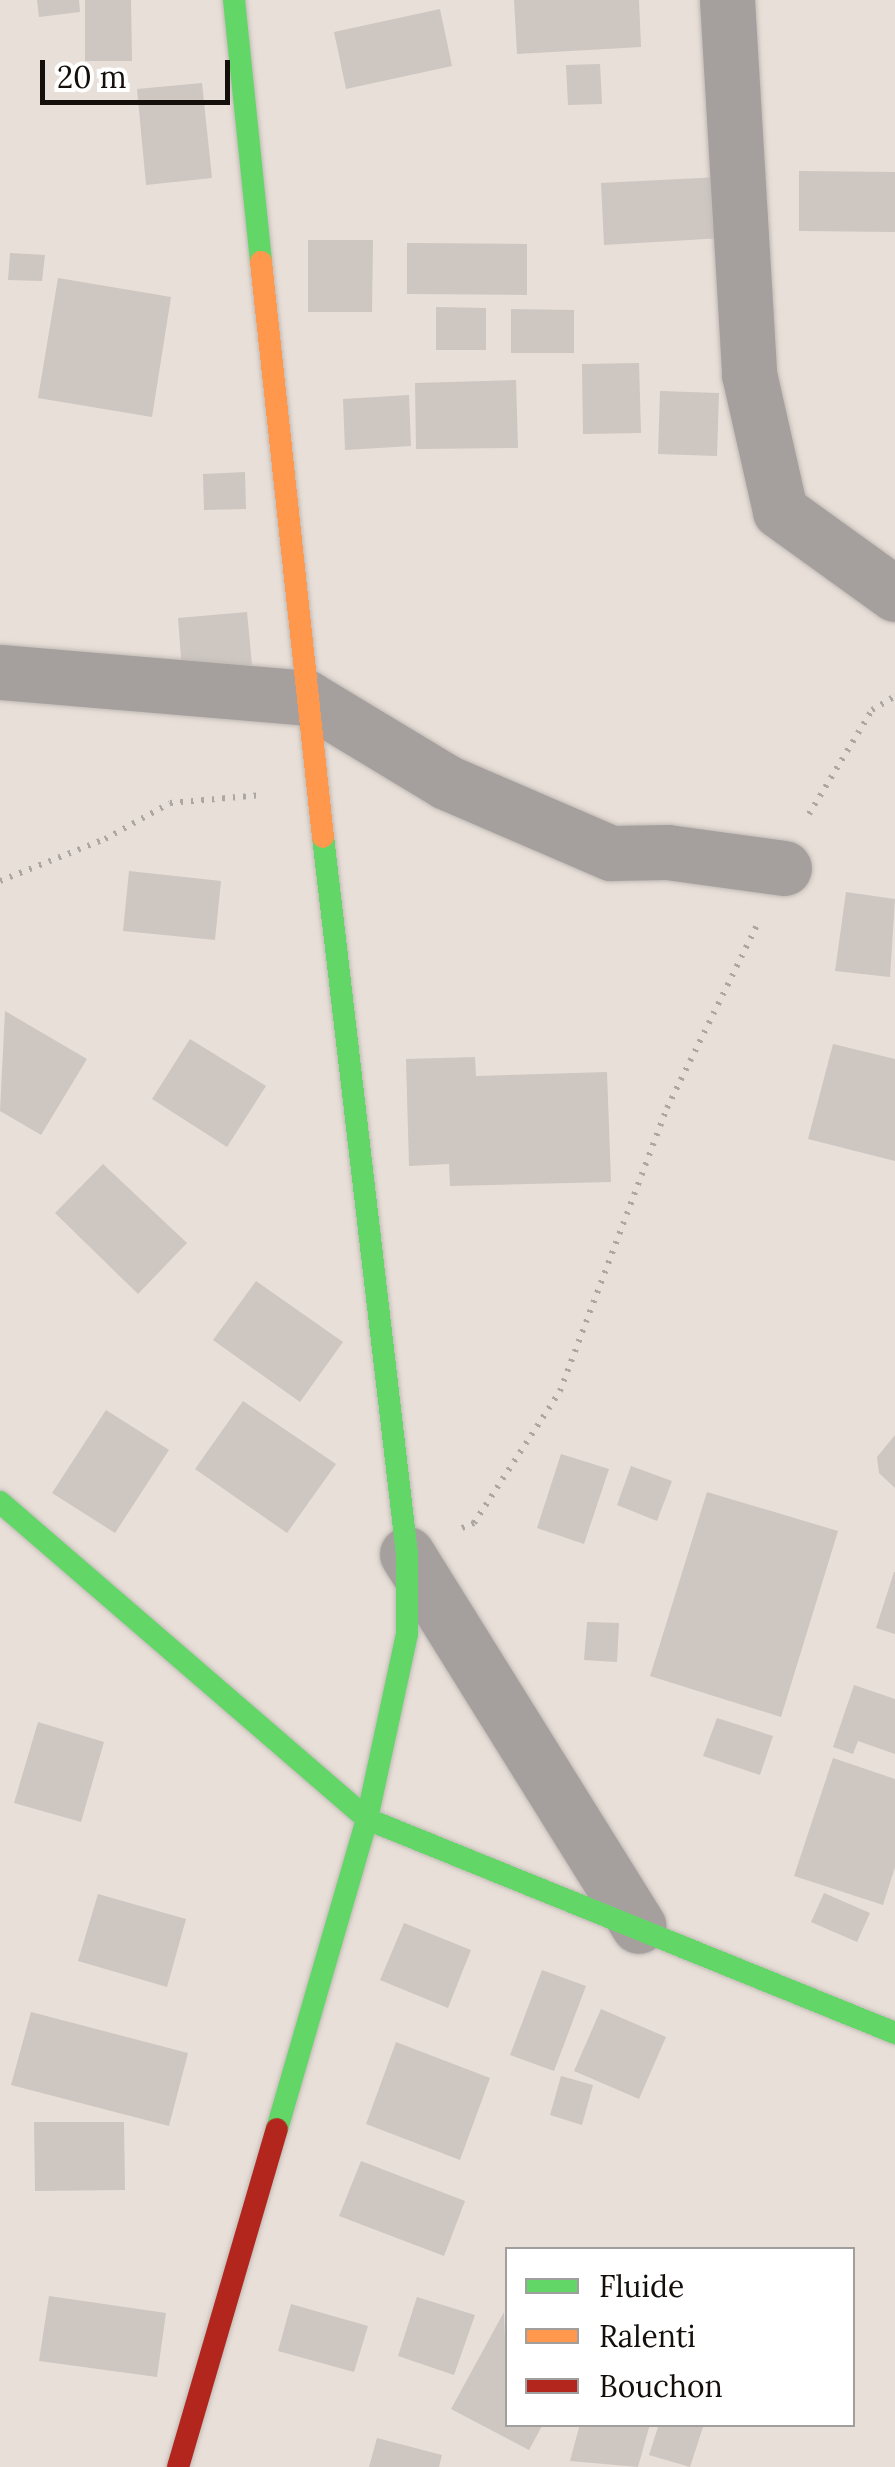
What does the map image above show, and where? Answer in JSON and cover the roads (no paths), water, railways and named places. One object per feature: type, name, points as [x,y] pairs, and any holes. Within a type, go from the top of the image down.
[{"type":"street","points":[[178,2467],[367,1819],[407,1634],[408,1554],[307,698],[234,0]]},
{"type":"street","points":[[727,0],[749,374],[780,511],[895,594]]},
{"type":"street","points":[[0,672],[307,698],[446,782],[611,854],[666,852],[784,868]]},
{"type":"street","points":[[0,1502],[367,1819],[895,2033]]},
{"type":"street","points":[[408,1554],[638,1926]]}]
